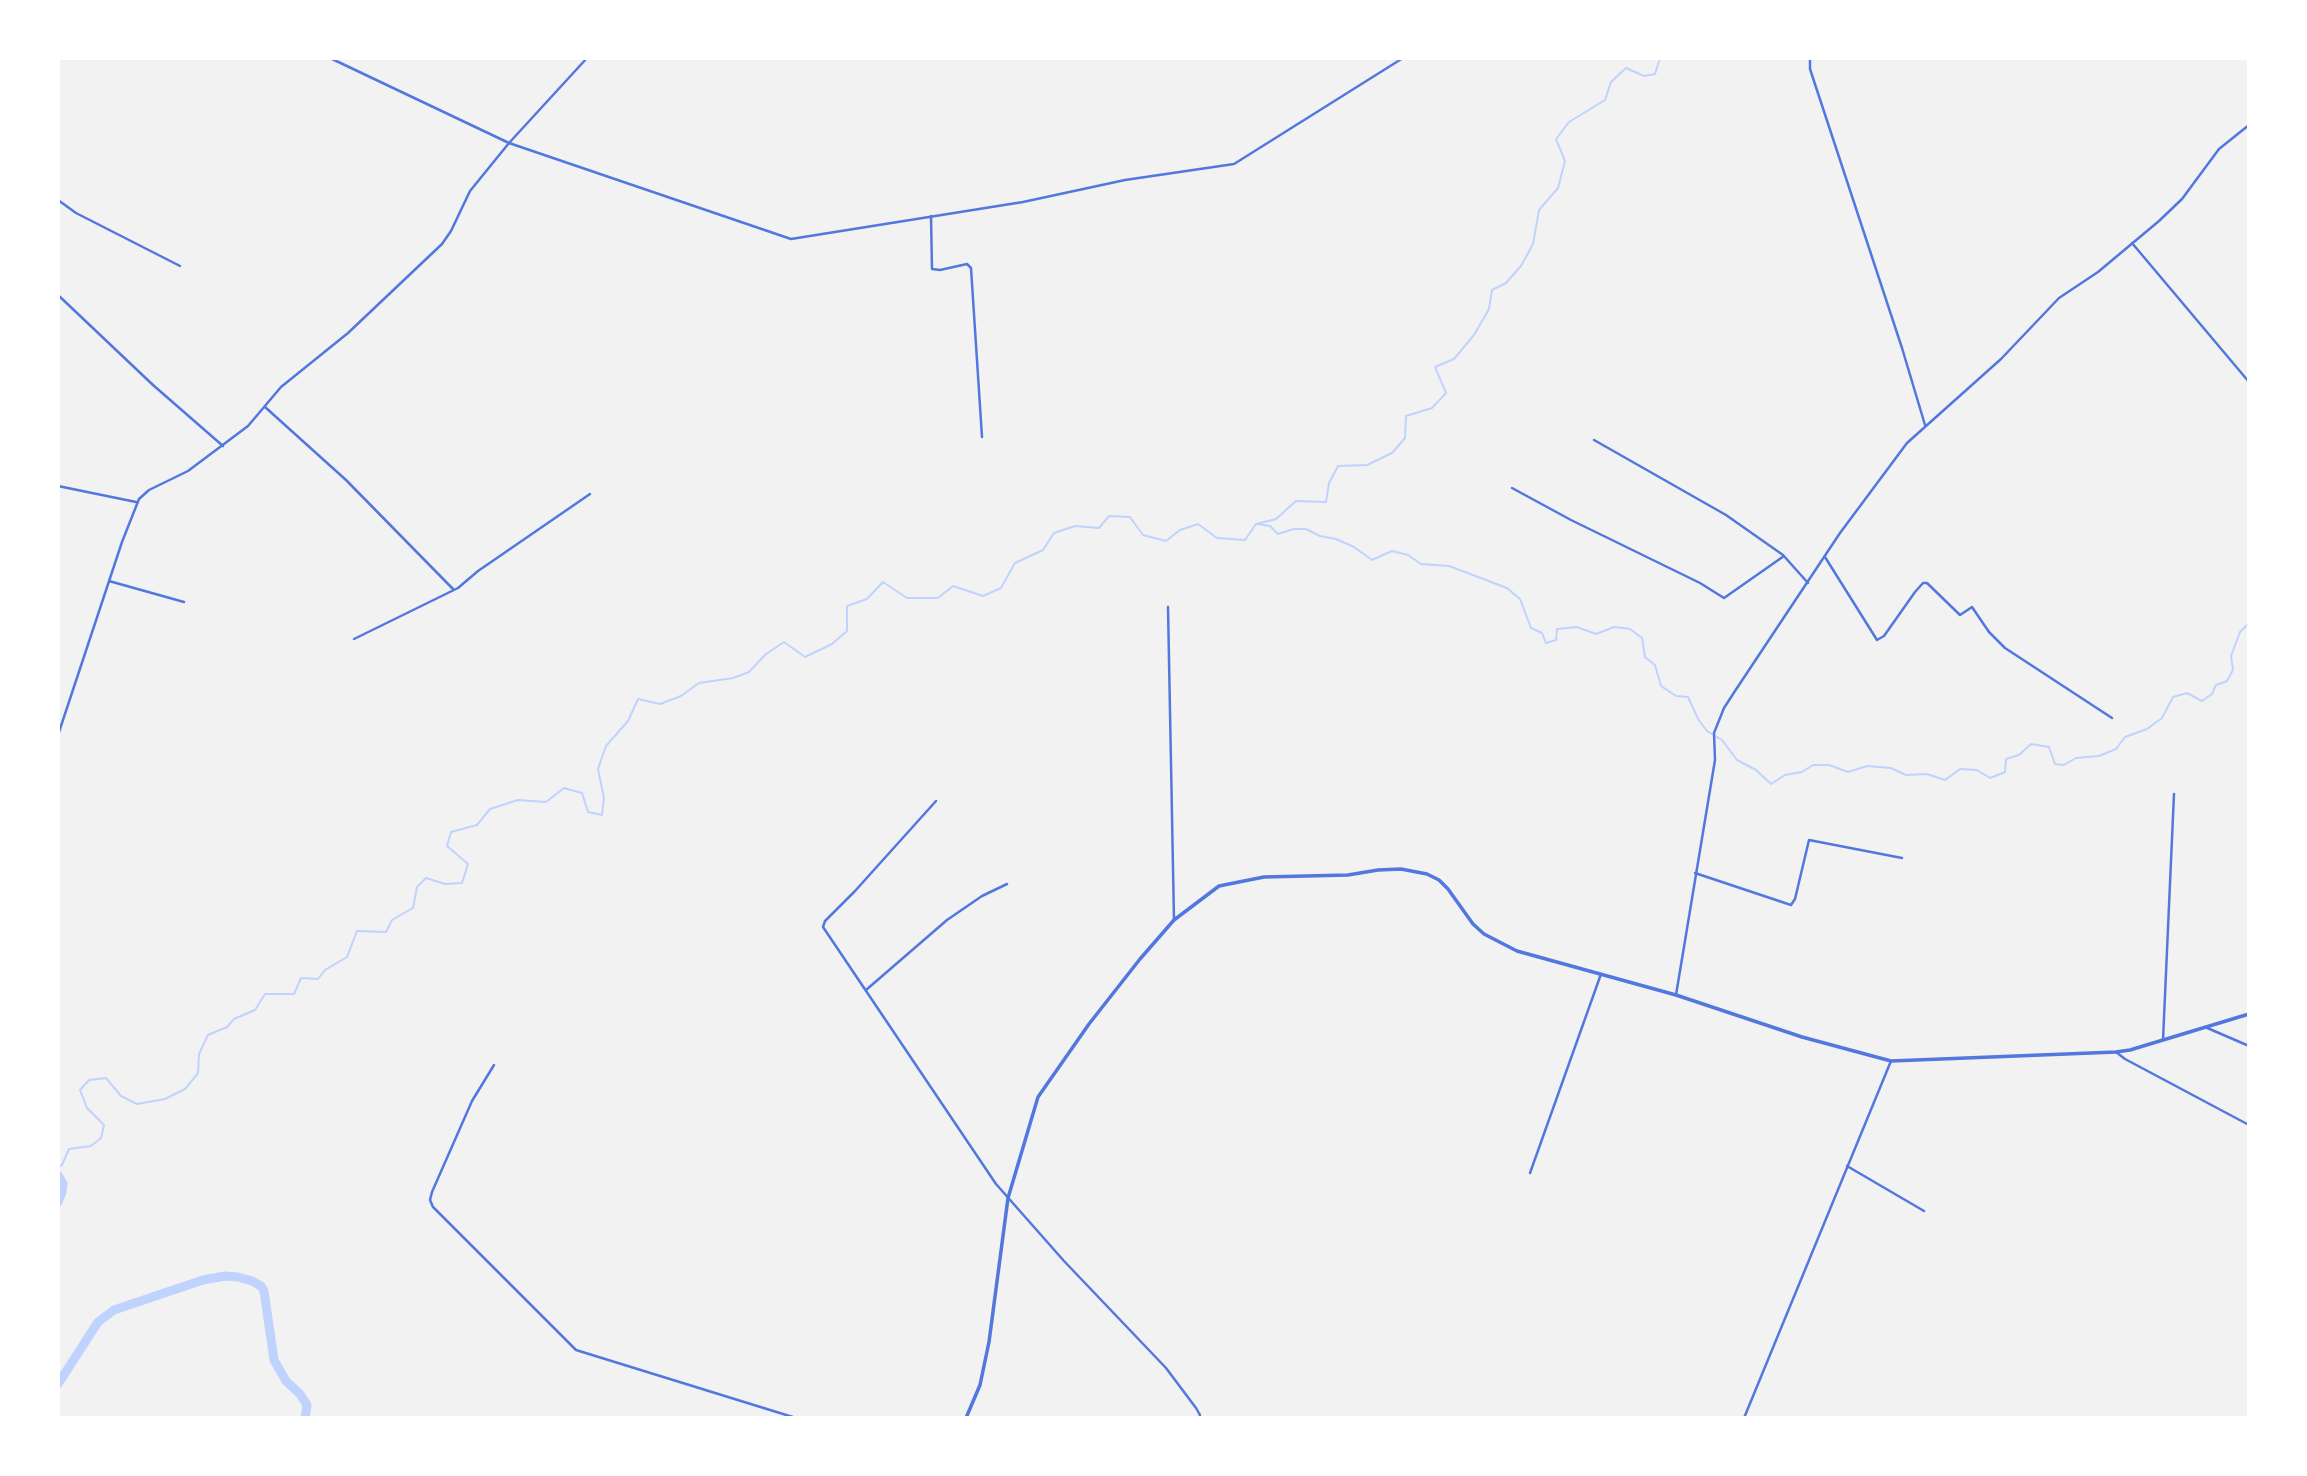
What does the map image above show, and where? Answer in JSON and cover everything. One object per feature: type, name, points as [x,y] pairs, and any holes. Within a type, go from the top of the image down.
[{"type":"street","points":[[330,58],[509,143],[789,239],[1023,202],[1125,180],[1239,162],[1403,58]]},
{"type":"street","points":[[58,735],[136,502],[144,494],[188,471],[248,426],[281,387],[348,333],[442,244],[470,191],[509,143],[587,58]]},
{"type":"street","points":[[1810,58],[1810,69],[1925,425]]},
{"type":"street","points":[[1676,995],[1714,760],[1714,733],[1730,700],[1825,556],[1896,455],[1925,425],[2001,359],[2059,298],[2098,272],[2174,207],[2219,149],[2249,125]]},
{"type":"street","points":[[58,200],[76,213],[180,266]]},
{"type":"street","points":[[932,216],[932,269],[940,270],[967,264],[971,268],[982,437]]},
{"type":"street","points":[[2132,243],[2249,382]]},
{"type":"street","points":[[58,295],[158,390],[223,446]]},
{"type":"street","points":[[265,407],[346,480],[454,590]]},
{"type":"street","points":[[1594,440],[1726,515],[1784,556],[1808,583]]},
{"type":"street","points":[[58,486],[136,502]]},
{"type":"street","points":[[1512,488],[1700,583],[1724,598],[1784,556]]},
{"type":"street","points":[[354,639],[460,587],[478,571],[590,494]]},
{"type":"street","points":[[1825,556],[1877,640],[1884,636],[1915,592],[1926,583],[1960,615],[1972,607],[1989,632],[2005,648],[2112,718]]},
{"type":"street","points":[[109,581],[184,602]]},
{"type":"street","points":[[1168,607],[1174,919]]},
{"type":"street","points":[[2163,1040],[2174,794]]},
{"type":"street","points":[[936,801],[823,923],[824,929],[982,1164],[1008,1198],[1166,1368],[1196,1408],[1199,1418]]},
{"type":"street","points":[[1695,873],[1791,905],[1809,840],[1902,858]]},
{"type":"street","points":[[966,1418],[980,1385],[989,1342],[1008,1198],[1038,1097],[1126,975],[1174,919],[1208,893],[1230,883],[1264,877],[1334,876],[1401,869],[1427,874],[1439,880],[1484,934],[1517,951],[1676,995],[1802,1037],[1891,1061],[2116,1052],[2249,1014]]},
{"type":"street","points":[[866,990],[947,920],[982,896],[1007,884]]},
{"type":"street","points":[[1530,1173],[1601,974]]},
{"type":"street","points":[[2205,1027],[2249,1046]]},
{"type":"street","points":[[2116,1052],[2124,1059],[2249,1125]]},
{"type":"street","points":[[1745,1418],[1891,1061]]},
{"type":"street","points":[[494,1065],[472,1101],[432,1192],[432,1206],[576,1350],[796,1418]]},
{"type":"street","points":[[1847,1166],[1924,1211]]},
{"type":"waterway","points":[[58,1167],[62,1165],[69,1149],[91,1146],[101,1138],[104,1125],[87,1108],[80,1090],[89,1080],[106,1078],[121,1096],[137,1104],[165,1099],[185,1089],[198,1073],[199,1054],[208,1035],[255,1010],[265,994],[294,994],[301,978],[318,979],[325,970],[347,957],[357,931],[386,932],[392,920],[413,908],[417,887],[426,878],[445,884],[462,883],[468,864],[447,846],[451,832],[477,825],[490,809],[518,800],[546,802],[564,788],[582,793],[588,812],[602,815],[604,798],[598,769],[606,746],[628,721],[638,699],[660,704],[681,696],[699,683],[733,678],[749,672],[766,654],[784,642],[805,657],[832,644],[847,631],[847,606],[867,599],[883,582],[907,598],[938,598],[953,586],[983,596],[1001,588],[1015,563],[1043,550],[1054,533],[1075,526],[1099,528],[1109,516],[1130,517],[1143,535],[1166,541],[1180,530],[1198,524],[1217,538],[1245,540],[1256,524],[1276,519],[1296,501],[1326,502],[1329,483],[1338,466],[1367,465],[1392,453],[1405,438],[1406,416],[1432,408],[1446,393],[1435,367],[1454,359],[1474,335],[1489,309],[1492,290],[1506,283],[1521,266],[1533,244],[1539,210],[1558,188],[1565,161],[1556,139],[1569,122],[1605,100],[1611,82],[1626,68],[1644,76],[1655,74],[1660,58]]},
{"type":"waterway","points":[[1257,524],[1270,526],[1278,534],[1294,529],[1306,529],[1354,547],[1372,560],[1392,551],[1408,555],[1421,564],[1449,566],[1507,588],[1520,599],[1531,628],[1542,633],[1546,643],[1556,640],[1557,629],[1577,627],[1596,634],[1614,627],[1630,629],[1642,638],[1645,657],[1655,665],[1661,686],[1676,696],[1688,697],[1707,731],[1722,740],[1737,760],[1756,770],[1771,784],[1785,775],[1802,772],[1813,765],[1829,765],[1848,772],[1867,766],[1891,768],[1906,775],[1927,774],[1945,780],[1960,769],[1977,770],[1990,778],[2005,772],[2006,759],[2019,755],[2031,744],[2049,747],[2055,764],[2064,765],[2076,758],[2099,756],[2116,749],[2125,737],[2147,729],[2162,718],[2173,697],[2187,693],[2202,701],[2212,694],[2216,685],[2227,681],[2233,670],[2231,656],[2240,632],[2249,623]]},
{"type":"waterway","points":[[58,1175],[63,1184],[58,1202]]},
{"type":"waterway","points":[[58,1384],[98,1322],[114,1310],[203,1280],[225,1276],[238,1277],[252,1281],[264,1291],[274,1360],[286,1381],[307,1405],[305,1418]]}]
